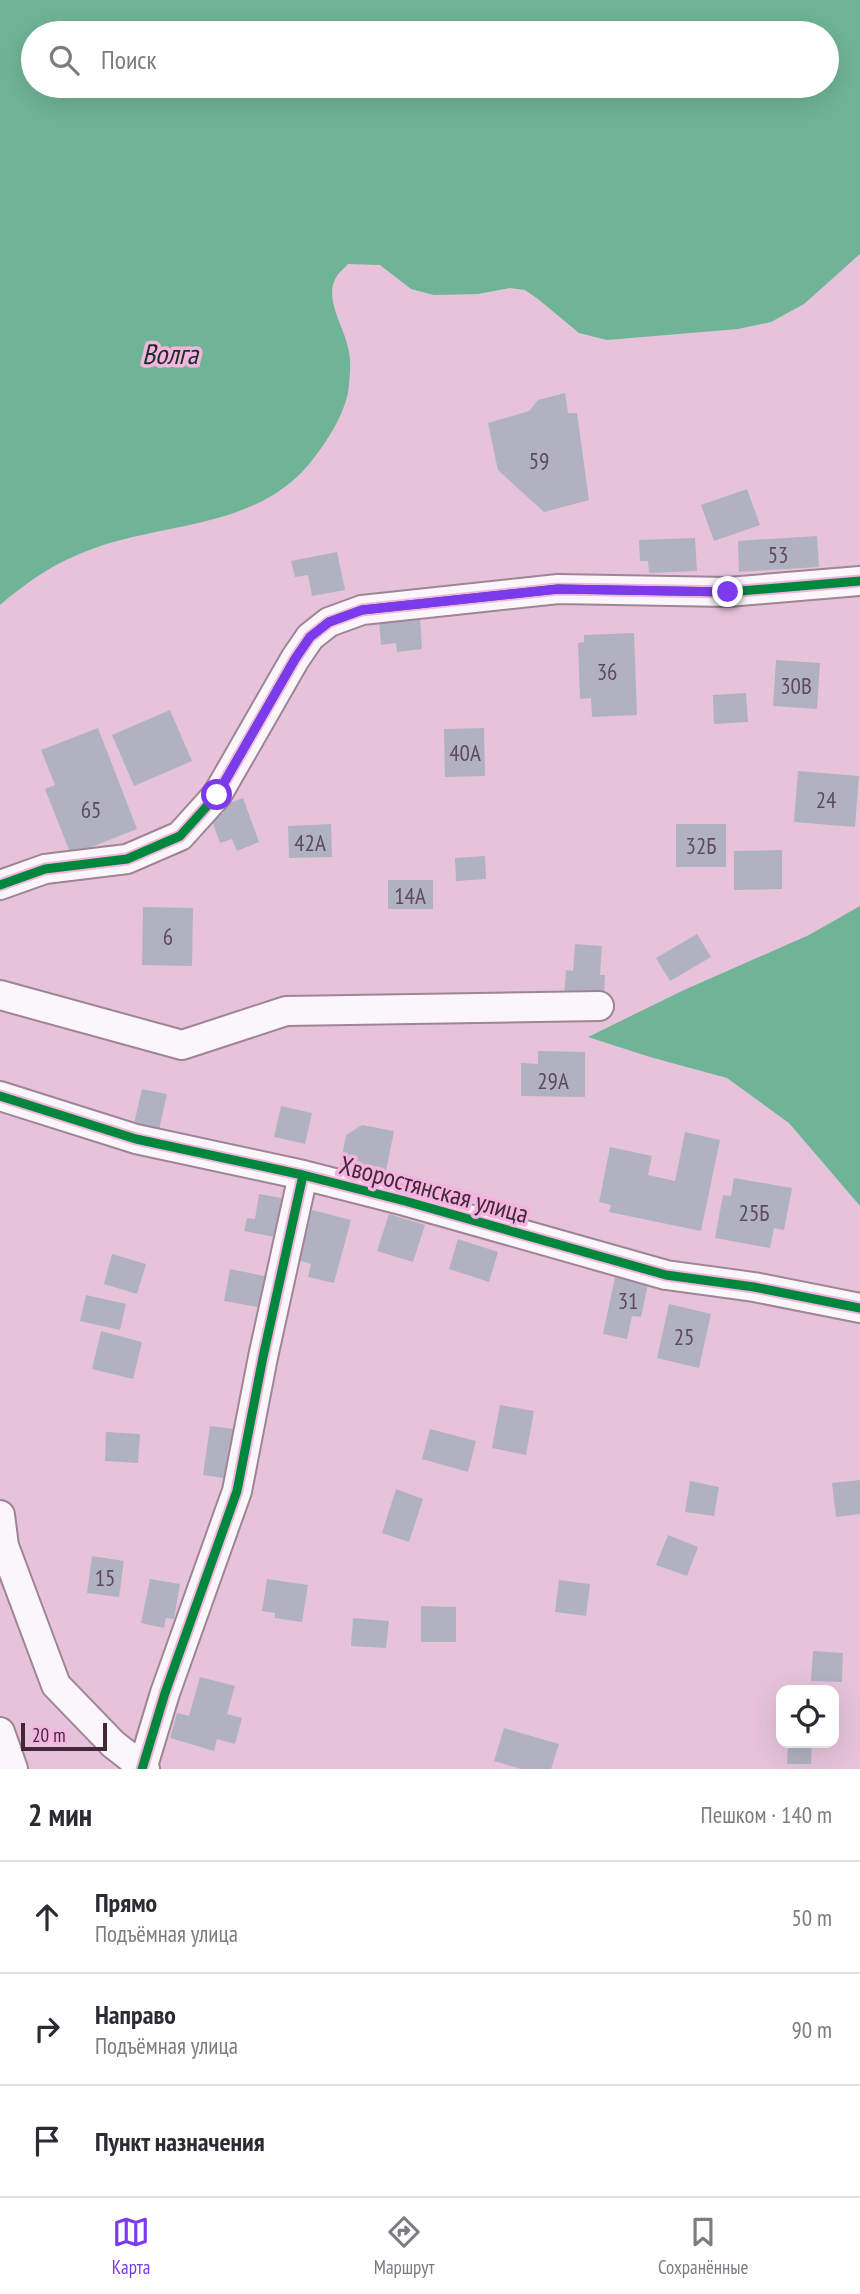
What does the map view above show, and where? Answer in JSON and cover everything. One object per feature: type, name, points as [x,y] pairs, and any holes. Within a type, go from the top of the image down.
[{"type":"street","points":[[0,885],[45,869],[127,859],[180,836],[217,795],[288,670],[310,637],[329,622],[362,610],[558,589],[728,592],[860,581]]},
{"type":"street","points":[[0,995],[182,1045],[286,1011],[599,1006]]},
{"type":"street","name":"Хворостянская улица","points":[[0,1096],[136,1139],[303,1175],[405,1201],[666,1275],[754,1287],[860,1308]]},
{"type":"street","points":[[0,1515],[2,1549],[57,1685],[113,1744],[144,1769],[165,1693],[237,1491],[303,1175]]},
{"type":"street","points":[[0,1732],[13,1769]]},
{"type":"water","name":"Волга","points":[[0,0],[860,0],[860,254],[804,304],[771,322],[738,329],[607,340],[579,333],[525,290],[510,288],[478,294],[434,295],[411,289],[380,265],[348,264],[337,276],[332,294],[350,356],[347,395],[332,431],[302,472],[280,490],[256,504],[204,522],[95,548],[68,559],[0,605]]},
{"type":"water","points":[[860,906],[860,1206],[789,1123],[727,1078],[588,1037],[684,990],[809,935]]},
{"type":"building","points":[[565,393],[568,413],[577,413],[589,500],[544,512],[498,470],[488,423],[529,411],[538,400]]},
{"type":"building","points":[[747,489],[760,525],[714,541],[701,505]]},
{"type":"building","points":[[817,536],[819,567],[739,572],[738,541]]},
{"type":"building","points":[[695,538],[697,571],[649,573],[648,561],[640,561],[639,540]]},
{"type":"building","points":[[337,552],[345,590],[312,596],[308,575],[295,577],[291,561]]},
{"type":"building","points":[[420,617],[422,649],[397,652],[396,643],[381,645],[379,620]]},
{"type":"building","points":[[634,633],[637,715],[592,717],[591,698],[580,699],[578,643],[584,642],[584,635]]},
{"type":"building","points":[[776,660],[820,663],[817,709],[773,706]]},
{"type":"building","points":[[746,693],[748,722],[714,724],[713,695]]},
{"type":"building","points":[[170,710],[192,761],[134,786],[112,735]]},
{"type":"building","points":[[98,728],[137,829],[71,855],[45,789],[55,785],[41,750]]},
{"type":"building","points":[[484,728],[485,776],[445,777],[444,729]]},
{"type":"building","points":[[798,771],[859,776],[855,827],[794,822]]},
{"type":"building","points":[[243,798],[259,842],[237,851],[232,839],[220,843],[211,818],[224,813],[221,806]]},
{"type":"building","points":[[331,824],[332,857],[289,858],[288,826]]},
{"type":"building","points":[[676,824],[726,824],[726,867],[676,867]]},
{"type":"building","points":[[782,850],[782,889],[734,890],[734,851]]},
{"type":"building","points":[[485,856],[486,879],[456,881],[455,858]]},
{"type":"building","points":[[388,880],[433,880],[433,909],[388,909]]},
{"type":"building","points":[[143,907],[193,908],[192,966],[142,965]]},
{"type":"building","points":[[697,934],[711,957],[670,981],[656,958]]},
{"type":"building","points":[[575,944],[602,946],[600,975],[605,975],[604,993],[564,996],[566,970],[573,971]]},
{"type":"building","points":[[538,1051],[585,1052],[585,1097],[521,1096],[521,1063],[538,1064]]},
{"type":"building","points":[[142,1089],[167,1094],[159,1130],[134,1124]]},
{"type":"building","points":[[281,1106],[312,1113],[305,1144],[274,1137]]},
{"type":"building","points":[[362,1125],[394,1131],[384,1181],[352,1174],[353,1169],[340,1167],[346,1135]]},
{"type":"building","points":[[685,1132],[720,1140],[701,1231],[609,1212],[611,1205],[599,1202],[610,1147],[652,1156],[648,1175],[675,1181]]},
{"type":"building","points":[[734,1178],[792,1188],[784,1230],[774,1228],[770,1248],[715,1238],[723,1195],[731,1196]]},
{"type":"building","points":[[259,1194],[282,1198],[275,1237],[244,1231],[247,1218],[255,1219]]},
{"type":"building","points":[[312,1210],[351,1220],[334,1283],[308,1277],[311,1264],[298,1260]]},
{"type":"building","points":[[389,1214],[425,1225],[413,1262],[377,1251]]},
{"type":"building","points":[[458,1239],[498,1252],[489,1282],[449,1269]]},
{"type":"building","points":[[112,1254],[146,1264],[137,1294],[104,1284]]},
{"type":"building","points":[[230,1269],[269,1277],[263,1308],[224,1301]]},
{"type":"building","points":[[615,1277],[648,1284],[641,1317],[632,1316],[627,1339],[603,1334]]},
{"type":"building","points":[[86,1295],[126,1304],[120,1330],[80,1321]]},
{"type":"building","points":[[669,1304],[711,1314],[699,1368],[657,1358]]},
{"type":"building","points":[[101,1331],[142,1342],[133,1379],[92,1369]]},
{"type":"building","points":[[500,1405],[534,1411],[526,1455],[492,1448]]},
{"type":"building","points":[[210,1426],[241,1430],[230,1479],[203,1475]]},
{"type":"building","points":[[430,1429],[476,1441],[468,1472],[422,1459]]},
{"type":"building","points":[[106,1432],[140,1434],[138,1463],[105,1461]]},
{"type":"building","points":[[860,1480],[860,1514],[836,1517],[832,1483]]},
{"type":"building","points":[[690,1481],[719,1487],[714,1516],[685,1512]]},
{"type":"building","points":[[396,1489],[423,1499],[409,1542],[382,1533]]},
{"type":"building","points":[[668,1535],[698,1547],[687,1576],[656,1565]]},
{"type":"building","points":[[92,1556],[124,1561],[119,1597],[87,1593]]},
{"type":"building","points":[[150,1579],[180,1584],[174,1619],[166,1618],[164,1628],[141,1623]]},
{"type":"building","points":[[267,1579],[308,1585],[302,1622],[275,1618],[275,1613],[262,1611]]},
{"type":"building","points":[[559,1580],[590,1584],[586,1616],[555,1612]]},
{"type":"building","points":[[421,1606],[456,1607],[456,1642],[421,1642]]},
{"type":"building","points":[[353,1618],[389,1621],[386,1648],[351,1646]]},
{"type":"building","points":[[813,1651],[843,1653],[842,1682],[811,1681]]},
{"type":"building","points":[[200,1677],[235,1686],[227,1714],[242,1718],[235,1744],[217,1739],[214,1751],[170,1738],[177,1713],[189,1716]]},
{"type":"building","points":[[504,1728],[559,1744],[551,1769],[521,1769],[494,1761]]},
{"type":"building","points":[[788,1748],[812,1748],[811,1764],[787,1764]]},
{"type":"cycle path","points":[[0,885],[45,869],[127,859],[180,836],[217,795],[310,637],[329,622],[362,610],[558,589],[728,592],[860,581]]},
{"type":"cycle path","points":[[0,1096],[136,1139],[303,1175],[405,1201],[666,1275],[754,1287],[860,1308]]},
{"type":"cycle path","points":[[142,1769],[165,1693],[237,1491],[303,1175]]},
{"type":"route","points":[[217,795],[295,659],[310,637],[329,622],[362,610],[558,589],[728,592]]}]
